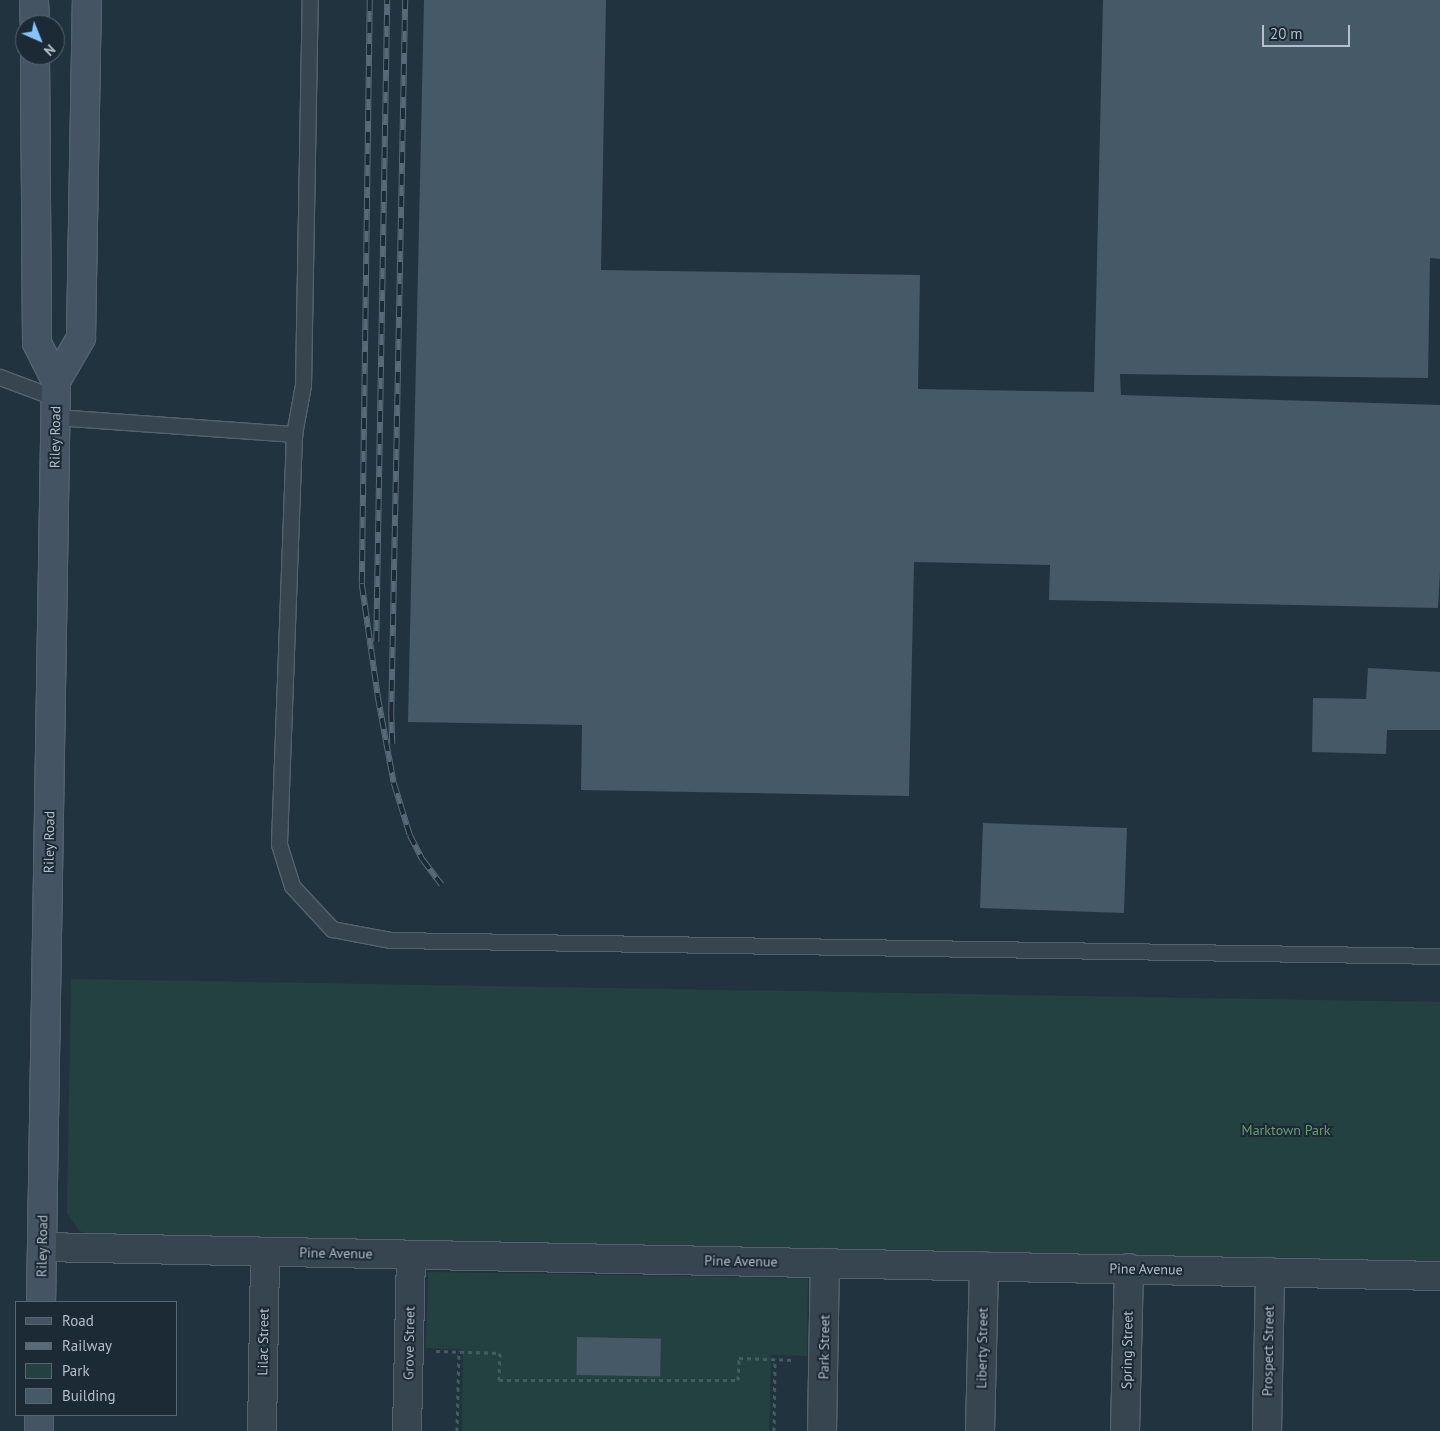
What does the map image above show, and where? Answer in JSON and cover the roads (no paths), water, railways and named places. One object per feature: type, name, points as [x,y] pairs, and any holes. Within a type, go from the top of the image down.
[{"type":"main road","points":[[34,0],[35,15]]},
{"type":"main road","name":"Riley Road","points":[[56,398],[81,338],[87,0]]},
{"type":"main road","name":"Riley Road","points":[[35,65],[38,343],[56,398],[41,1301]]},
{"type":"main road","points":[[39,1416],[39,1431]]},
{"type":"street","name":"Pine Avenue","points":[[42,1247],[1128,1268],[1440,1276]]},
{"type":"street","name":"Lilac Street","points":[[262,1431],[265,1252]]},
{"type":"street","name":"Grove Street","points":[[408,1431],[411,1255]]},
{"type":"street","name":"Park Street","points":[[822,1431],[825,1263]]},
{"type":"street","name":"Liberty Street","points":[[980,1431],[984,1266]]},
{"type":"street","name":"Spring Street","points":[[1125,1431],[1128,1268]]},
{"type":"street","name":"Prospect Street","points":[[1267,1431],[1270,1272]]},
{"type":"lane","points":[[310,0],[303,385],[294,434],[280,844],[292,886],[332,929],[401,940],[1440,956]]},
{"type":"lane","points":[[0,377],[56,398],[294,434]]},
{"type":"railway","points":[[370,0],[362,584],[378,697],[394,783],[410,835],[423,860],[442,885]]},
{"type":"railway","points":[[376,642],[387,0]]},
{"type":"railway","points":[[392,744],[391,713],[405,0]]},
{"type":"park label","name":"Marktown Park","points":[[1286,1130]]}]
